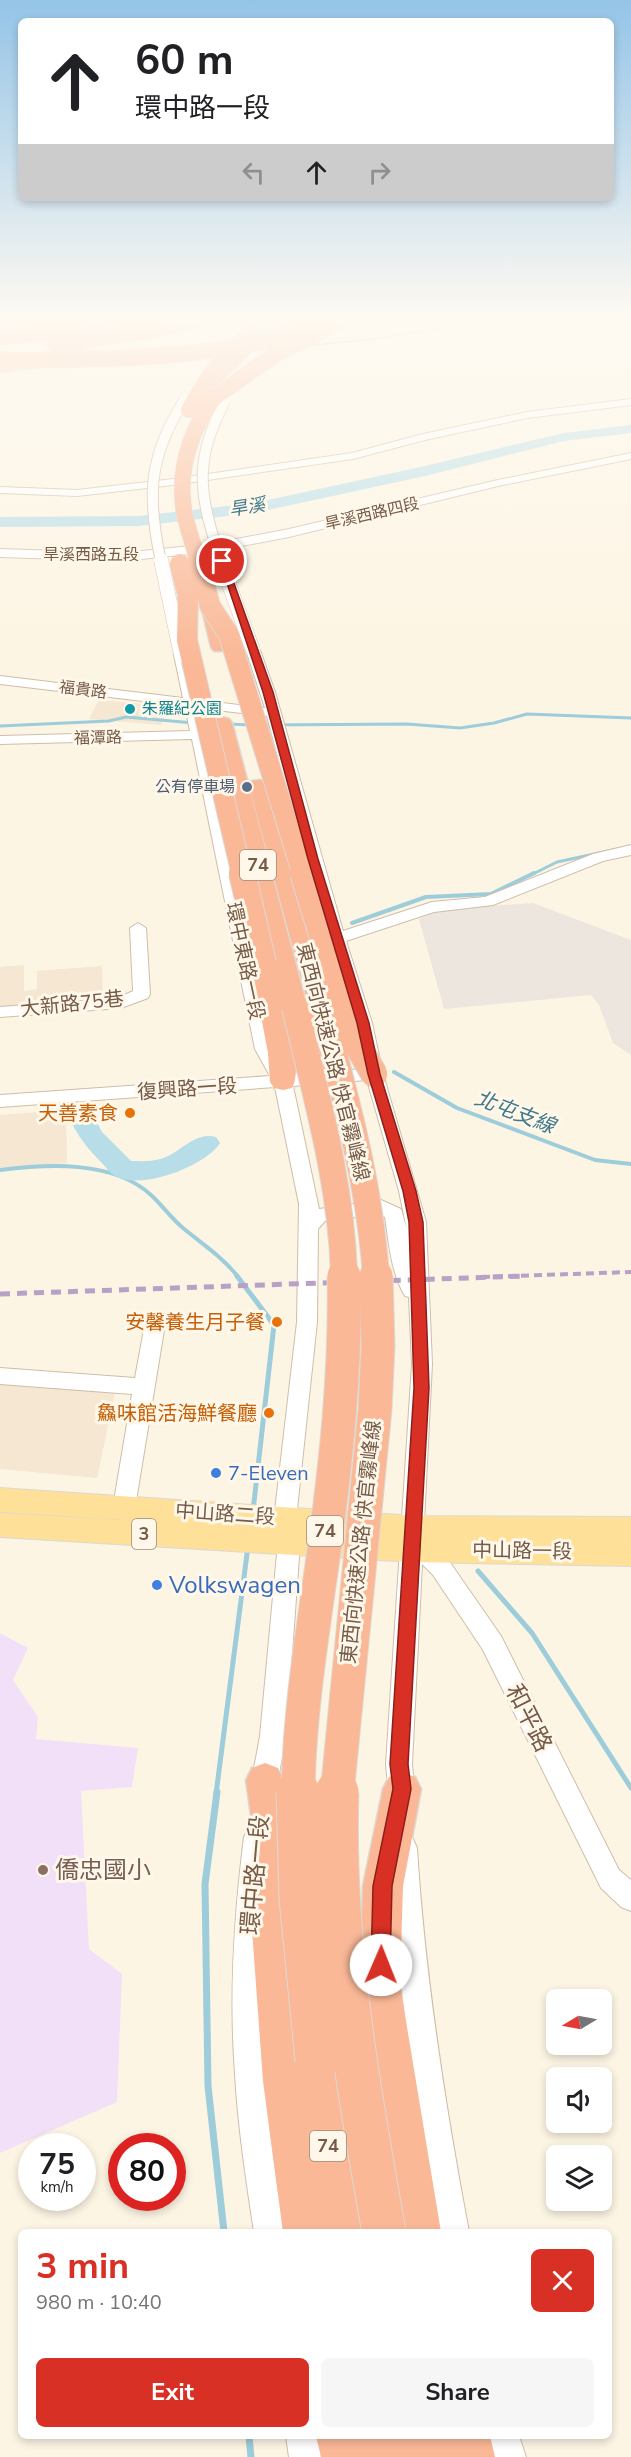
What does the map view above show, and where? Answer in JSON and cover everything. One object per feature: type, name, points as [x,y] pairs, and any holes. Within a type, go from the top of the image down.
[{"type":"highway","name":"東西向快速公路 快官霧峰線","points":[[179,432],[167,468],[167,512],[295,1007],[333,1172],[344,1257],[345,1349],[342,1393],[301,1736],[298,1801],[299,1863],[305,1952],[317,2060],[341,2229]]},
{"type":"highway","name":"東西向快速公路 快官霧峰線","points":[[193,432],[184,467],[184,510],[354,1128],[375,1256],[378,1305],[376,1394],[341,1738],[337,1799],[344,1946],[356,2054],[384,2229]]},
{"type":"highway","points":[[188,595],[187,640],[262,963],[281,1053],[283,1082]]},
{"type":"highway","name":"74","points":[[210,606],[229,635],[355,1041],[374,1074]]},
{"type":"highway","points":[[264,1780],[273,1836],[272,1930],[284,2081],[305,2229]]},
{"type":"highway","points":[[402,1789],[383,1886],[380,1985],[419,2229]]},
{"type":"highway","points":[[341,2439],[345,2457]]},
{"type":"highway","points":[[381,2439],[384,2457]]},
{"type":"highway","points":[[425,2439],[429,2457]]},
{"type":"highway","points":[[467,2439],[471,2457]]},
{"type":"main road","name":"中山路二段","points":[[0,1500],[124,1507],[287,1531]]},
{"type":"main road","name":"中山路二段","points":[[0,1525],[287,1531],[414,1539]]},
{"type":"main road","name":"中山路一段","points":[[414,1539],[475,1530],[631,1529]]},
{"type":"main road","name":"中山路一段","points":[[414,1539],[631,1553]]},
{"type":"street","name":"環中東路一段","points":[[167,432],[158,450],[151,489],[151,512],[196,735],[264,1049],[283,1082],[309,1204],[306,1333],[287,1531]]},
{"type":"street","name":"環中東路一段","points":[[211,432],[202,468],[205,506],[271,708],[363,1023],[374,1074],[410,1191],[416,1222],[422,1364],[414,1539]]},
{"type":"street","points":[[0,490],[77,493],[174,477],[353,456],[448,432]]},
{"type":"street","name":"旱溪西路四段","points":[[182,552],[261,539],[520,478],[631,456]]},
{"type":"street","name":"旱溪西路五段","points":[[0,553],[105,557],[182,552]]},
{"type":"street","name":"福貴路","points":[[0,672],[189,699]]},
{"type":"street","name":"福貴路","points":[[0,680],[271,708]]},
{"type":"street","name":"福潭路","points":[[0,740],[196,735]]},
{"type":"street","points":[[338,938],[432,907],[487,902],[598,857],[631,850]]},
{"type":"street","name":"大新路75巷","points":[[0,1012],[121,1003],[142,994],[138,928]]},
{"type":"street","name":"復興路一段","points":[[0,1101],[374,1074]]},
{"type":"street","points":[[309,1228],[315,1218],[322,1215],[381,1208],[391,1211],[394,1214],[403,1265],[419,1308]]},
{"type":"street","points":[[124,1507],[155,1324]]},
{"type":"street","points":[[0,1376],[144,1387]]},
{"type":"street","name":"環中路一段","points":[[269,2229],[252,2104],[247,2009],[250,1890],[264,1780],[273,1736],[287,1531]]},
{"type":"street","points":[[414,1539],[399,1764],[407,1909],[415,2000],[432,2117],[453,2229]]},
{"type":"street","name":"和平路","points":[[414,1539],[441,1568],[492,1643],[610,1879],[631,1898]]},
{"type":"street","points":[[303,2439],[306,2457]]},
{"type":"street","points":[[504,2439],[509,2457]]},
{"type":"shaded area","points":[[99,700],[169,706],[161,725],[89,719]]},
{"type":"shaded area","points":[[533,903],[631,940],[631,1055],[613,1043],[599,1005],[591,995],[444,1009],[419,919],[442,909]]},
{"type":"shaded area","points":[[24,965],[24,991],[37,989],[37,971],[102,966],[103,1001],[0,1009],[0,967]]},
{"type":"shaded area","points":[[66,1110],[67,1163],[0,1168],[0,1115]]},
{"type":"shaded area","points":[[0,1378],[116,1388],[97,1478],[0,1469]]},
{"type":"shaded area","name":"僑忠國小","points":[[0,1633],[28,1648],[13,1680],[38,1717],[36,1739],[138,1748],[132,1787],[81,1791],[89,1949],[122,1974],[117,2102],[46,2133],[18,2133],[18,2145],[0,2153]]},
{"type":"waterway","name":"旱溪","points":[[0,522],[138,521],[254,508],[425,471],[564,437],[609,432]]},
{"type":"waterway","points":[[263,725],[407,724],[460,728],[494,723],[527,714],[631,718]]},
{"type":"waterway","points":[[0,726],[109,721],[126,717],[194,723]]},
{"type":"waterway","points":[[227,724],[251,725]]},
{"type":"waterway","points":[[531,875],[557,862],[613,850]]},
{"type":"waterway","points":[[352,923],[426,897],[491,894],[534,873]]},
{"type":"waterway","name":"北屯支線","points":[[394,1072],[457,1108],[595,1160],[631,1164]]},
{"type":"waterway","points":[[76,1106],[91,1137],[124,1170],[149,1170],[168,1166],[207,1143]]},
{"type":"waterway","points":[[0,1170],[58,1166],[79,1167],[118,1175],[151,1195],[179,1224],[219,1257],[238,1277]]},
{"type":"waterway","points":[[237,1276],[274,1325],[253,1511]]},
{"type":"waterway","points":[[216,1794],[248,1546]]},
{"type":"waterway","points":[[478,1571],[532,1633],[631,1788]]},
{"type":"waterway","points":[[217,1792],[205,1884],[208,2086],[224,2229]]},
{"type":"waterway","points":[[249,2439],[251,2457]]},
{"type":"railway","points":[[482,1277],[631,1272]]},
{"type":"railway","points":[[0,1294],[525,1276]]},
{"type":"place","name":"朱羅紀公園","points":[[130,709]]},
{"type":"place","name":"公有停車場","points":[[247,787]]},
{"type":"place","name":"天善素食","points":[[130,1113]]},
{"type":"place","name":"安馨養生月子餐","points":[[277,1322]]},
{"type":"place","name":"鱻味館活海鮮餐廳","points":[[269,1413]]},
{"type":"place","name":"7-Eleven","points":[[216,1473]]},
{"type":"place","name":"Volkswagen","points":[[157,1585]]},
{"type":"place","name":"僑忠國小","points":[[43,1870]]},
{"type":"route","points":[[222,561],[268,692],[313,859],[363,1023],[374,1074],[410,1191],[416,1222],[422,1364],[415,1528],[399,1764],[402,1789],[383,1886],[381,1965]]}]
